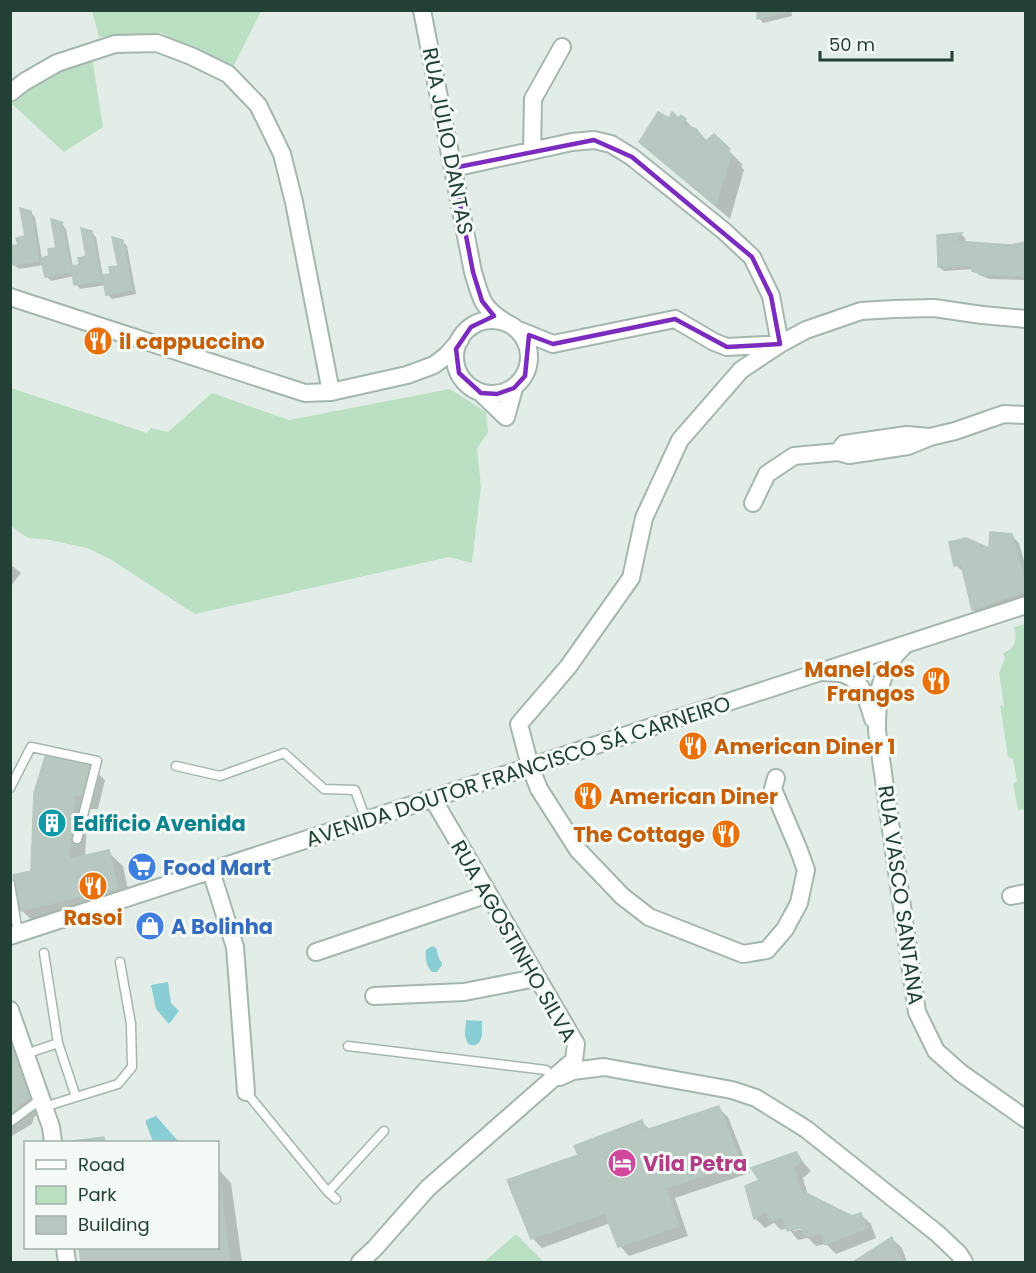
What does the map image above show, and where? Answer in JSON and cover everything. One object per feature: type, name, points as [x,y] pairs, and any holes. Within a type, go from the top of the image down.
[{"type":"street","name":"RUA JÚLIO DANTAS","points":[[422,10],[473,272],[482,301],[492,314],[511,326]]},
{"type":"street","points":[[10,93],[57,63],[115,44],[157,43],[228,74],[258,105],[282,154],[294,202],[331,392]]},
{"type":"street","points":[[532,151],[533,99],[562,46]]},
{"type":"street","points":[[453,168],[572,142],[594,140],[611,144],[632,157],[724,231],[752,257],[771,296],[780,344]]},
{"type":"street","name":"RUA JÚLIO DANTAS","points":[[461,339],[473,311],[473,272]]},
{"type":"street","points":[[10,297],[304,393],[331,392],[407,375],[434,372],[452,376],[474,388],[497,394],[519,382],[553,344]]},
{"type":"street","points":[[776,778],[773,789],[806,870],[799,903],[785,929],[767,950],[743,954],[649,917],[622,896],[578,850],[539,789],[530,766],[519,724],[568,667],[631,578],[644,518],[680,440],[741,370],[806,330],[861,311],[934,308],[1026,319]]},
{"type":"street","points":[[407,375],[434,365],[447,355],[471,327],[483,321],[498,321],[553,344],[675,319],[727,347],[780,344]]},
{"type":"street","points":[[461,339],[456,349],[455,360],[459,373],[506,417],[519,382],[529,365],[529,351],[525,339],[511,326]]},
{"type":"street","points":[[753,503],[767,474],[794,456],[838,452],[844,444],[907,435],[930,437],[1004,414],[1026,415]]},
{"type":"street","name":"AVENIDA DOUTOR FRANCISCO SÁ CARNEIRO","points":[[14,934],[1026,605]]},
{"type":"street","name":"RUA VASCO SANTANA","points":[[906,644],[894,655],[884,674],[877,704],[877,731],[918,1012],[936,1051],[961,1073],[1026,1119]]},
{"type":"street","name":"RUA VASCO SANTANA","points":[[820,672],[843,674],[861,686],[877,731]]},
{"type":"street","name":"RUA AGOSTINHO SILVA","points":[[362,1262],[428,1188],[574,1060],[576,1044],[433,799]]},
{"type":"street","points":[[211,871],[235,947],[246,1092]]},
{"type":"street","points":[[316,952],[488,894]]},
{"type":"street","points":[[374,996],[464,992],[536,978]]},
{"type":"street","points":[[10,1010],[51,1127],[53,1141]]},
{"type":"street","points":[[554,1079],[573,1071],[604,1067],[732,1090],[756,1098],[806,1129],[938,1234],[959,1254],[964,1263]]},
{"type":"lane","points":[[930,636],[949,638],[1026,614]]},
{"type":"lane","points":[[10,788],[31,747],[97,760],[76,839]]},
{"type":"lane","points":[[176,766],[220,776],[284,753],[324,789],[355,790],[366,820]]},
{"type":"lane","points":[[10,884],[14,934]]},
{"type":"lane","points":[[44,954],[58,1043],[76,1097]]},
{"type":"lane","points":[[10,1122],[43,1103],[76,1097],[118,1084],[132,1067],[131,1024],[120,962]]},
{"type":"lane","points":[[26,1054],[58,1043]]},
{"type":"lane","points":[[348,1046],[546,1070],[554,1079]]},
{"type":"lane","points":[[246,1092],[336,1199]]},
{"type":"lane","points":[[328,1192],[384,1131]]},
{"type":"highlighted area","points":[[594,140],[632,157],[752,257],[771,296],[780,344],[727,347],[675,319],[553,344],[529,335],[525,376],[514,388],[497,394],[481,393],[459,373],[456,349],[471,327],[494,316],[482,301],[473,272],[453,168]]},
{"type":"green space","points":[[92,11],[261,11],[233,67],[161,33],[99,37]]},
{"type":"green space","points":[[92,58],[103,127],[64,152],[12,104],[37,84],[64,68]]},
{"type":"green space","points":[[11,388],[147,433],[151,428],[168,432],[212,393],[289,420],[450,389],[486,412],[488,433],[477,448],[481,486],[472,563],[449,557],[195,614],[110,559],[87,548],[28,538],[11,526]]},
{"type":"green space","points":[[1025,624],[1026,809],[1018,810],[1013,784],[1017,781],[1013,759],[1008,757],[1000,705],[1004,707],[999,673],[1005,658],[1003,653],[1011,649],[1014,643],[1014,627]]},
{"type":"green space","points":[[516,1234],[544,1262],[484,1262]]},
{"type":"water","points":[[432,946],[436,948],[442,962],[437,972],[432,972],[426,962],[426,950]]},
{"type":"water","points":[[168,982],[171,1003],[179,1011],[169,1024],[156,1009],[151,985]]},
{"type":"water","points":[[466,1020],[482,1021],[482,1037],[477,1044],[471,1045],[467,1042]]},
{"type":"water","points":[[156,1116],[178,1141],[153,1141],[146,1120]]},
{"type":"building","points":[[757,10],[788,10],[789,12],[757,19]]},
{"type":"building","points":[[658,112],[669,118],[672,112],[679,118],[681,115],[686,119],[683,125],[696,129],[706,141],[714,134],[730,149],[728,151],[731,154],[716,206],[639,142]]},
{"type":"building","points":[[20,208],[31,211],[39,261],[13,265],[10,246],[18,245],[16,238],[25,236]]},
{"type":"building","points":[[51,219],[62,222],[71,272],[45,277],[41,258],[49,256],[48,249],[56,248]]},
{"type":"building","points":[[81,228],[92,231],[101,281],[74,285],[71,266],[79,265],[78,258],[86,256]]},
{"type":"building","points":[[962,233],[956,241],[1010,245],[1026,242],[1026,276],[984,275],[972,271],[972,265],[938,267],[937,235]]},
{"type":"building","points":[[112,237],[123,240],[132,290],[106,295],[102,275],[110,274],[109,267],[118,266]]},
{"type":"building","points":[[990,532],[1012,534],[1026,591],[972,610],[961,564],[954,566],[949,542],[966,538],[989,548]]},
{"type":"building","name":"Edificio Avenida","points":[[46,754],[91,765],[84,795],[75,795],[69,859],[109,850],[118,888],[20,911],[13,875],[31,871],[34,793]]},
{"type":"building","points":[[10,1031],[33,1096],[20,1103],[18,1110],[10,1115]]},
{"type":"building","points":[[719,1106],[741,1163],[666,1188],[679,1226],[618,1247],[605,1213],[531,1239],[507,1180],[578,1155],[574,1146],[642,1120],[646,1130]]},
{"type":"building","points":[[104,1137],[104,1141],[72,1141]]},
{"type":"building","points":[[796,1152],[802,1161],[794,1167],[800,1190],[852,1216],[861,1213],[867,1228],[825,1245],[821,1233],[805,1237],[802,1228],[787,1231],[783,1217],[770,1221],[767,1211],[754,1219],[745,1186],[759,1180],[751,1168]]},
{"type":"building","points":[[219,1178],[230,1262],[81,1262],[79,1249],[219,1249]]},
{"type":"building","points":[[892,1237],[902,1262],[853,1262]]},
{"type":"place","name":"il cappuccino","points":[[98,341]]},
{"type":"place","name":"Manel dos Frangos","points":[[936,681]]},
{"type":"place","name":"American Diner 1","points":[[693,746]]},
{"type":"place","name":"American Diner","points":[[588,796]]},
{"type":"place","name":"Edificio Avenida","points":[[52,823]]},
{"type":"place","name":"The Cottage","points":[[726,834]]},
{"type":"place","name":"Food Mart","points":[[142,867]]},
{"type":"place","name":"Rasoi","points":[[93,886]]},
{"type":"place","name":"A Bolinha","points":[[150,926]]},
{"type":"place","name":"Vila Petra","points":[[622,1163]]}]
